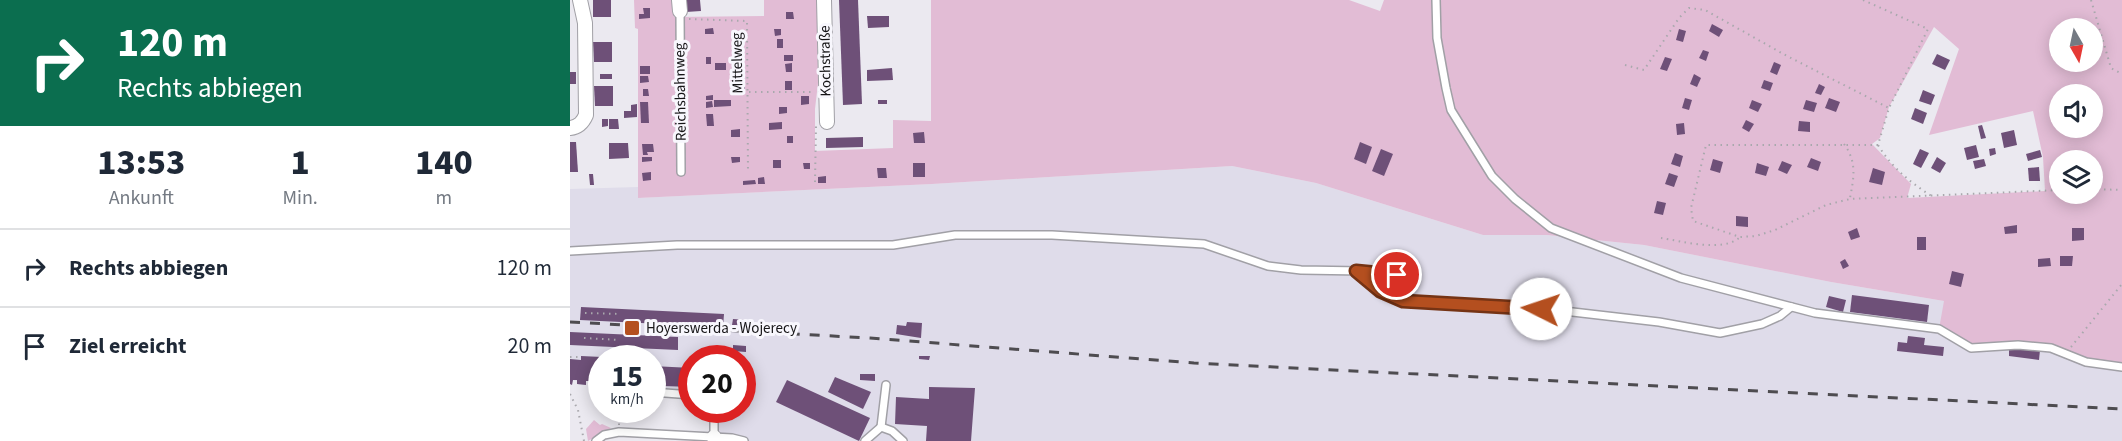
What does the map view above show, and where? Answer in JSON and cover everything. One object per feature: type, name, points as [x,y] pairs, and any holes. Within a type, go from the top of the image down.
[{"type":"street","points":[[570,128],[583,122],[586,114],[585,23],[580,0]]},
{"type":"street","name":"Kochstraße","points":[[821,123],[826,92],[824,0]]},
{"type":"lane","points":[[1436,0],[1437,38],[1451,110],[1492,176],[1515,199],[1551,228],[1681,278],[1815,314],[1939,329],[1971,348],[2018,345],[2051,348],[2086,362],[2122,367]]},
{"type":"lane","name":"Reichsbahnweg","points":[[679,10],[681,172]]},
{"type":"lane","points":[[570,251],[677,245],[892,245],[955,234],[1052,235],[1204,244],[1268,266],[1397,275]]},
{"type":"lane","points":[[1356,271],[1380,291],[1403,301],[1564,311],[1659,322],[1719,333],[1762,324],[1780,316],[1791,307]]},
{"type":"lane","points":[[865,441],[880,427],[886,385]]},
{"type":"lane","points":[[714,423],[714,439]]},
{"type":"lane","points":[[880,427],[892,431],[903,441]]},
{"type":"lane","points":[[596,441],[604,435],[619,432],[744,441]]},
{"type":"lane","points":[[688,441],[696,436]]},
{"type":"path","points":[[1863,0],[1928,28],[1889,108],[1878,145],[1886,159],[1911,184],[1933,197]]},
{"type":"path","points":[[2091,0],[2111,68],[2122,74]]},
{"type":"path","points":[[1625,65],[1644,70],[1678,18],[1689,8],[1705,10],[1787,56],[1889,108]]},
{"type":"path","name":"Mittelweg","points":[[679,10],[747,21],[748,173]]},
{"type":"path","points":[[749,92],[826,92]]},
{"type":"path","points":[[815,182],[821,123]]},
{"type":"path","points":[[1844,144],[1851,153],[1855,169],[1850,199]]},
{"type":"path","points":[[1878,145],[1706,145],[1691,208],[1693,221],[1740,237],[1756,236],[1775,230],[1826,205],[1850,199],[2049,191]]},
{"type":"path","points":[[2103,189],[2122,190]]},
{"type":"path","points":[[1661,238],[1719,246],[1734,243],[1740,237]]},
{"type":"path","points":[[2066,354],[2122,284]]},
{"type":"path","points":[[585,313],[621,314]]},
{"type":"path","points":[[584,338],[619,340]]},
{"type":"path","points":[[570,357],[581,357]]},
{"type":"path","points":[[570,394],[578,410],[584,441]]},
{"type":"shaded area","points":[[634,0],[673,0],[674,17],[764,16],[764,0],[817,0],[818,83],[815,109],[815,151],[893,148],[893,120],[931,121],[931,0],[1349,0],[1380,11],[1384,0],[2122,0],[2122,366],[2106,366],[2051,348],[1971,348],[1939,329],[1944,301],[1831,282],[1644,245],[1547,235],[1483,235],[1316,183],[1232,166],[932,184],[638,198],[638,29],[635,28]],"holes":[[[1934,27],[1959,49],[1929,135],[2033,111],[2043,157],[2045,191],[1907,198],[1911,184],[1872,144],[1880,138],[1889,107]]]},
{"type":"shaded area","points":[[1232,166],[1316,183],[1483,235],[1547,235],[1644,245],[1831,282],[1944,301],[2051,348],[2122,367],[2122,441],[747,441],[716,438],[715,423],[756,423],[756,345],[678,345],[678,393],[666,392],[666,345],[588,345],[588,381],[586,385],[577,384],[577,381],[573,380],[572,385],[570,384],[570,189],[638,187],[638,198],[932,184]]},
{"type":"shaded area","points":[[591,423],[611,428],[588,441],[586,429]]},
{"type":"building","points":[[593,0],[611,0],[611,17],[593,17]]},
{"type":"building","points":[[686,0],[700,0],[701,11],[686,12]]},
{"type":"building","points":[[839,0],[858,0],[862,104],[843,105]]},
{"type":"building","points":[[643,8],[650,8],[650,18],[639,19],[639,14],[644,14]]},
{"type":"building","points":[[786,12],[793,12],[794,19],[786,19]]},
{"type":"building","points":[[867,16],[889,16],[889,27],[868,28]]},
{"type":"building","points":[[1712,24],[1723,30],[1719,37],[1709,31]]},
{"type":"building","points":[[713,28],[714,34],[705,34],[705,29]]},
{"type":"building","points":[[774,29],[781,29],[781,35],[775,36]]},
{"type":"building","points":[[1679,29],[1686,31],[1683,42],[1676,40]]},
{"type":"building","points":[[777,39],[783,39],[783,48],[777,48]]},
{"type":"building","points":[[593,42],[612,42],[612,62],[594,62]]},
{"type":"building","points":[[1703,50],[1709,52],[1706,61],[1699,58]]},
{"type":"building","points":[[1937,54],[1950,60],[1945,70],[1932,64]]},
{"type":"building","points":[[784,55],[793,55],[793,61],[784,61]]},
{"type":"building","points":[[706,57],[711,57],[711,64],[706,64]]},
{"type":"building","points":[[1665,57],[1672,59],[1667,71],[1660,69]]},
{"type":"building","points":[[1774,62],[1781,65],[1777,75],[1770,72]]},
{"type":"building","points":[[715,63],[726,63],[726,70],[715,70]]},
{"type":"building","points":[[792,63],[792,72],[786,72],[785,64]]},
{"type":"building","points":[[640,66],[650,66],[650,74],[640,74]]},
{"type":"building","points":[[892,68],[893,80],[867,81],[867,70]]},
{"type":"building","points":[[570,72],[576,72],[576,84],[570,84]]},
{"type":"building","points":[[600,74],[612,74],[612,79],[600,79]]},
{"type":"building","points":[[1694,74],[1701,78],[1697,87],[1690,84]]},
{"type":"building","points":[[640,76],[648,76],[649,82],[640,83]]},
{"type":"building","points":[[736,78],[745,78],[745,89],[737,90]]},
{"type":"building","points":[[1764,80],[1773,83],[1770,91],[1761,88]]},
{"type":"building","points":[[785,81],[792,81],[792,90],[785,90]]},
{"type":"building","points":[[1819,84],[1825,87],[1821,95],[1815,93]]},
{"type":"building","points":[[594,86],[613,86],[613,106],[595,106]]},
{"type":"building","points":[[643,89],[648,89],[649,96],[643,96]]},
{"type":"building","points":[[1923,90],[1935,95],[1931,105],[1919,101]]},
{"type":"building","points":[[713,95],[713,100],[706,100],[706,96]]},
{"type":"building","points":[[801,96],[809,96],[809,104],[801,105]]},
{"type":"building","points":[[1685,98],[1692,100],[1689,110],[1682,108]]},
{"type":"building","points":[[1829,98],[1840,102],[1836,112],[1825,108]]},
{"type":"building","points":[[714,100],[731,100],[731,106],[714,107]]},
{"type":"building","points":[[878,100],[887,100],[887,104],[878,104]]},
{"type":"building","points":[[1752,100],[1762,104],[1758,112],[1749,108]]},
{"type":"building","points":[[1806,100],[1817,103],[1814,112],[1803,109]]},
{"type":"building","points":[[712,101],[713,107],[706,108],[706,102]]},
{"type":"building","points":[[640,102],[648,102],[649,123],[641,123]]},
{"type":"building","points":[[637,104],[637,117],[624,118],[624,111],[631,111],[631,105]]},
{"type":"building","points":[[779,107],[787,107],[787,113],[779,114]]},
{"type":"building","points":[[1915,108],[1927,113],[1923,124],[1911,119]]},
{"type":"building","points":[[706,114],[713,114],[714,126],[707,126]]},
{"type":"building","points":[[602,119],[608,119],[608,126],[602,127]]},
{"type":"building","points":[[609,119],[618,119],[619,129],[609,129]]},
{"type":"building","points":[[1746,120],[1754,124],[1749,132],[1742,128]]},
{"type":"building","points":[[1799,121],[1810,122],[1810,132],[1798,131]]},
{"type":"building","points":[[782,122],[782,129],[769,130],[769,123]]},
{"type":"building","points":[[1684,123],[1685,134],[1677,135],[1676,124]]},
{"type":"building","points":[[1982,125],[1986,138],[1981,139],[1978,126]]},
{"type":"building","points":[[740,129],[740,137],[731,137],[731,130]]},
{"type":"building","points":[[2014,130],[2017,145],[2004,148],[2001,133]]},
{"type":"building","points":[[924,132],[925,143],[914,143],[913,133]]},
{"type":"building","points":[[787,136],[793,136],[793,143],[787,143]]},
{"type":"building","points":[[863,137],[863,147],[826,148],[826,138]]},
{"type":"building","points":[[570,142],[576,142],[578,172],[570,172]]},
{"type":"building","points":[[1360,142],[1372,147],[1366,164],[1354,159]]},
{"type":"building","points":[[609,143],[628,143],[629,158],[609,159]]},
{"type":"building","points":[[642,144],[653,144],[654,152],[647,152],[648,155],[643,155]]},
{"type":"building","points":[[1976,145],[1979,157],[1967,160],[1964,148]]},
{"type":"building","points":[[1995,148],[1996,154],[1990,156],[1989,149]]},
{"type":"building","points":[[1381,149],[1393,154],[1384,176],[1372,171]]},
{"type":"building","points":[[1920,149],[1929,153],[1921,168],[1913,164]]},
{"type":"building","points":[[2040,150],[2042,157],[2028,161],[2026,154]]},
{"type":"building","points":[[1675,153],[1683,156],[1680,167],[1671,164]]},
{"type":"building","points":[[642,157],[652,157],[652,161],[642,162]]},
{"type":"building","points":[[731,157],[740,157],[740,162],[732,163]]},
{"type":"building","points":[[1937,157],[1946,163],[1940,173],[1931,168]]},
{"type":"building","points":[[1811,158],[1821,162],[1818,171],[1807,167]]},
{"type":"building","points":[[1713,159],[1723,162],[1720,173],[1710,170]]},
{"type":"building","points":[[1984,159],[1986,166],[1975,169],[1973,161]]},
{"type":"building","points":[[773,160],[781,160],[781,168],[773,168]]},
{"type":"building","points":[[1782,161],[1792,165],[1787,174],[1778,170]]},
{"type":"building","points":[[803,163],[810,163],[810,169],[804,169]]},
{"type":"building","points":[[913,163],[925,163],[925,177],[913,177]]},
{"type":"building","points":[[1757,163],[1769,167],[1766,176],[1755,173]]},
{"type":"building","points":[[2039,167],[2040,181],[2029,181],[2028,168]]},
{"type":"building","points":[[877,168],[886,168],[887,178],[878,178]]},
{"type":"building","points":[[1873,168],[1885,172],[1882,185],[1869,182]]},
{"type":"building","points":[[651,172],[651,180],[643,181],[642,173]]},
{"type":"building","points":[[1669,173],[1678,176],[1674,187],[1665,184]]},
{"type":"building","points":[[589,174],[593,174],[594,185],[590,185]]},
{"type":"building","points":[[826,176],[826,183],[818,183],[818,177]]},
{"type":"building","points":[[764,177],[765,184],[758,184],[758,178]]},
{"type":"building","points":[[755,180],[756,184],[743,185],[743,181]]},
{"type":"building","points":[[1657,201],[1666,203],[1663,215],[1654,213]]},
{"type":"building","points":[[1736,216],[1748,217],[1748,227],[1736,226]]},
{"type":"building","points":[[2017,225],[2017,233],[2005,234],[2004,227]]},
{"type":"building","points":[[1857,228],[1860,237],[1851,240],[1848,232]]},
{"type":"building","points":[[2072,228],[2084,228],[2084,240],[2072,241]]},
{"type":"building","points":[[1917,237],[1926,237],[1926,250],[1917,250]]},
{"type":"building","points":[[2060,256],[2073,256],[2072,266],[2060,266]]},
{"type":"building","points":[[2050,258],[2051,266],[2038,267],[2038,259]]},
{"type":"building","points":[[1845,259],[1849,266],[1843,269],[1840,262]]},
{"type":"building","points":[[1952,271],[1964,274],[1961,287],[1949,284]]},
{"type":"building","points":[[1852,295],[1929,305],[1927,322],[1850,312]]},
{"type":"building","points":[[1829,296],[1846,300],[1843,312],[1826,307]]},
{"type":"building","points":[[581,307],[724,314],[723,327],[580,320]]},
{"type":"building","points":[[733,319],[747,320],[747,326],[732,325]]},
{"type":"building","points":[[907,322],[922,323],[921,338],[896,334],[897,325],[906,326]]},
{"type":"building","points":[[570,332],[678,337],[678,350],[666,349],[666,345],[570,345]]},
{"type":"building","points":[[1908,336],[1925,338],[1924,345],[1944,347],[1943,356],[1897,351],[1898,342],[1907,343]]},
{"type":"building","points":[[2009,349],[2040,350],[2039,360],[2009,356]]},
{"type":"building","points":[[581,356],[588,356],[588,381],[586,385],[577,384],[577,380],[573,380],[572,385],[570,384],[570,359],[581,360]]},
{"type":"building","points":[[919,356],[930,356],[929,360],[919,359]]},
{"type":"building","points":[[666,367],[678,367],[678,387],[666,386]]},
{"type":"building","points":[[860,374],[875,374],[875,381],[860,380]]},
{"type":"building","points":[[835,377],[871,392],[863,409],[828,392]]},
{"type":"building","points":[[787,380],[870,418],[859,441],[776,402]]},
{"type":"building","points":[[929,387],[975,388],[971,441],[926,441],[927,426],[895,424],[896,397],[929,399]]},
{"type":"railway","points":[[570,322],[870,338],[1194,363],[2122,409]]},
{"type":"place","name":"Hoyerswerda - Wojerecy","points":[[632,328]]},
{"type":"route","points":[[1397,275],[1356,271],[1380,291],[1403,301],[1541,309]]}]
